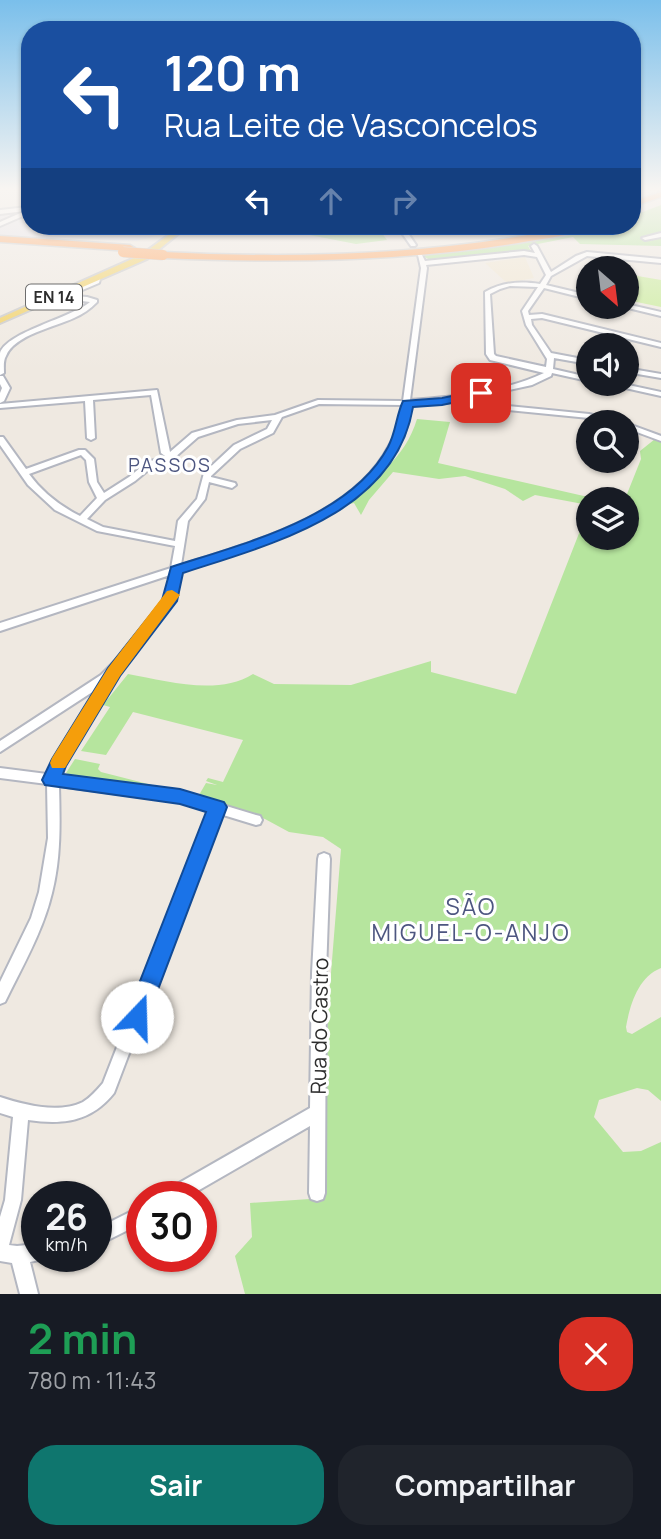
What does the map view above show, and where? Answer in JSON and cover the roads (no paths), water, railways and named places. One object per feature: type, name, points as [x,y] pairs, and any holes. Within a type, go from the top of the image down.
[{"type":"highway","points":[[116,249],[278,259],[393,255],[447,249]]},
{"type":"highway","points":[[166,253],[262,254],[393,249]]},
{"type":"main road","name":"EN 14","points":[[0,318],[138,256],[147,249]]},
{"type":"main road","name":"EN 14","points":[[0,318],[97,279],[144,257],[154,249]]},
{"type":"street","points":[[536,249],[549,275]]},
{"type":"street","points":[[0,627],[273,538],[313,520],[349,497],[375,474],[393,449],[403,427],[422,259],[524,253],[539,256]]},
{"type":"street","points":[[550,372],[550,355],[526,317],[526,306],[544,286],[549,275],[566,269],[583,255],[661,261]]},
{"type":"street","points":[[71,299],[70,293],[97,282],[97,279]]},
{"type":"street","points":[[576,294],[544,286],[515,285],[488,291],[490,354],[501,362],[576,377]]},
{"type":"street","points":[[35,306],[71,299],[91,298],[94,302],[10,346],[2,356],[0,375],[6,388],[0,403],[154,392],[164,453],[171,456]]},
{"type":"street","points":[[639,309],[661,314]]},
{"type":"street","points":[[526,317],[542,316],[661,345]]},
{"type":"street","points":[[550,355],[576,360]]},
{"type":"street","points":[[81,520],[102,498],[149,465],[171,456],[187,440],[204,431],[247,419],[277,417],[294,408],[318,402],[442,401],[529,383],[550,372]]},
{"type":"street","points":[[639,372],[661,376]]},
{"type":"street","points":[[639,390],[661,394]]},
{"type":"street","points":[[89,398],[91,438]]},
{"type":"street","points":[[442,401],[576,415]]},
{"type":"street","points":[[0,997],[37,919],[46,892],[54,838],[51,780],[114,672],[169,601],[174,588],[178,544],[185,516],[201,499],[205,479],[237,447],[270,431],[277,417]]},
{"type":"street","points":[[639,430],[661,439]]},
{"type":"street","points":[[0,439],[31,484],[58,508],[110,532],[178,544]]},
{"type":"street","points":[[24,473],[44,468],[78,452],[85,453],[90,459],[95,487],[102,498]]},
{"type":"street","points":[[205,479],[232,485]]},
{"type":"street","points":[[0,747],[114,672]]},
{"type":"street","points":[[77,696],[90,696],[98,701]]},
{"type":"street","points":[[0,772],[180,797],[256,820]]},
{"type":"street","points":[[0,1105],[22,1112],[43,1114],[84,1111],[95,1106],[109,1088],[217,807]]},
{"type":"street","name":"Rua do Castro","points":[[317,1193],[324,859]]},
{"type":"street","points":[[22,1112],[6,1251],[29,1294]]},
{"type":"street","points":[[199,1181],[318,1112]]},
{"type":"district","name":"PASSOS","points":[[170,465]]},
{"type":"district","name":"SÃO MIGUEL-O-ANJO","points":[[471,919]]}]
